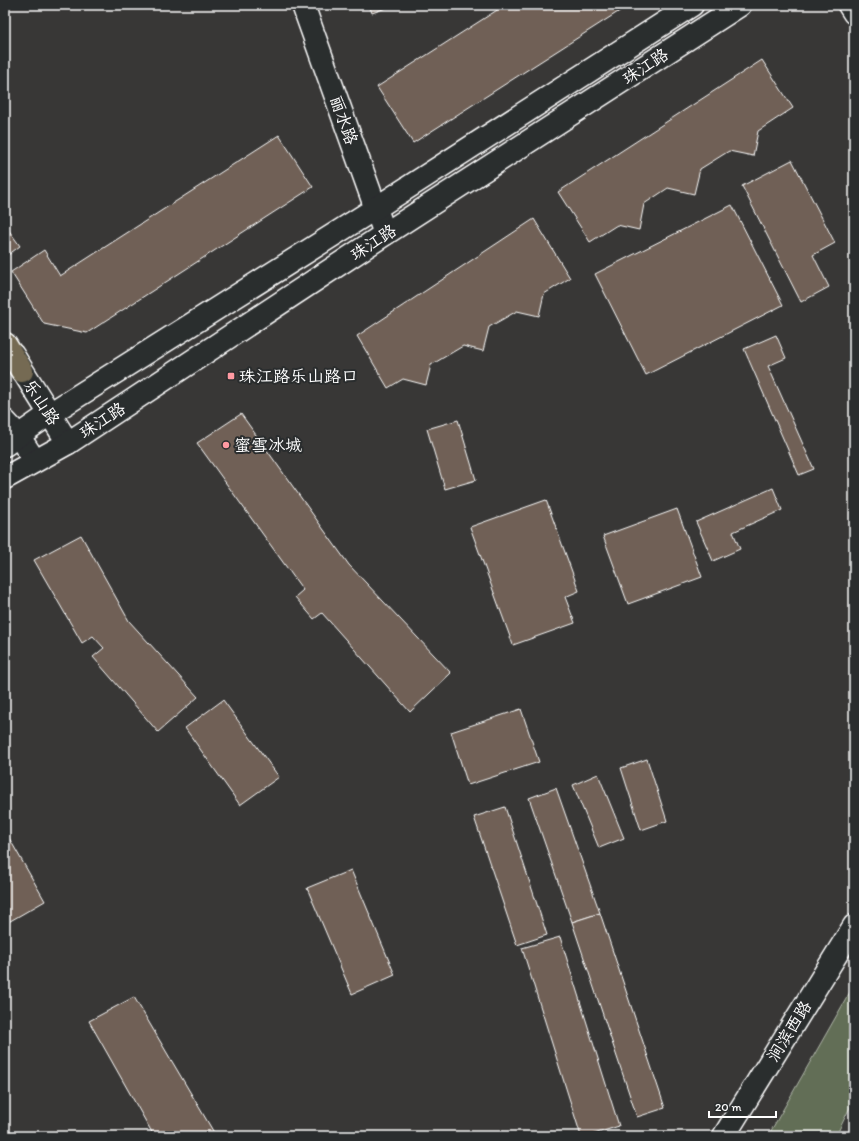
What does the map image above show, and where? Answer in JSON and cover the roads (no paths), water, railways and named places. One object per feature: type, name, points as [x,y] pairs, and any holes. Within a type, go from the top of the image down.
[{"type":"main road","name":"丽水路","points":[[303,5],[385,234]]},
{"type":"main road","name":"珠江路","points":[[9,434],[50,414],[376,208],[692,5]]},
{"type":"main road","name":"珠江路","points":[[5,478],[68,443],[385,234],[740,5]]},
{"type":"main road","points":[[849,5],[854,13]]},
{"type":"main road","name":"乐山路","points":[[5,340],[22,371],[68,443]]},
{"type":"main road","points":[[5,344],[22,371]]},
{"type":"main road","points":[[9,434],[35,461]]},
{"type":"main road","name":"涧滨西路","points":[[724,1136],[854,926]]},
{"type":"place","name":"珠江路乐山路口","points":[[231,376]]},
{"type":"place","name":"蜜雪冰城","points":[[226,445]]}]
